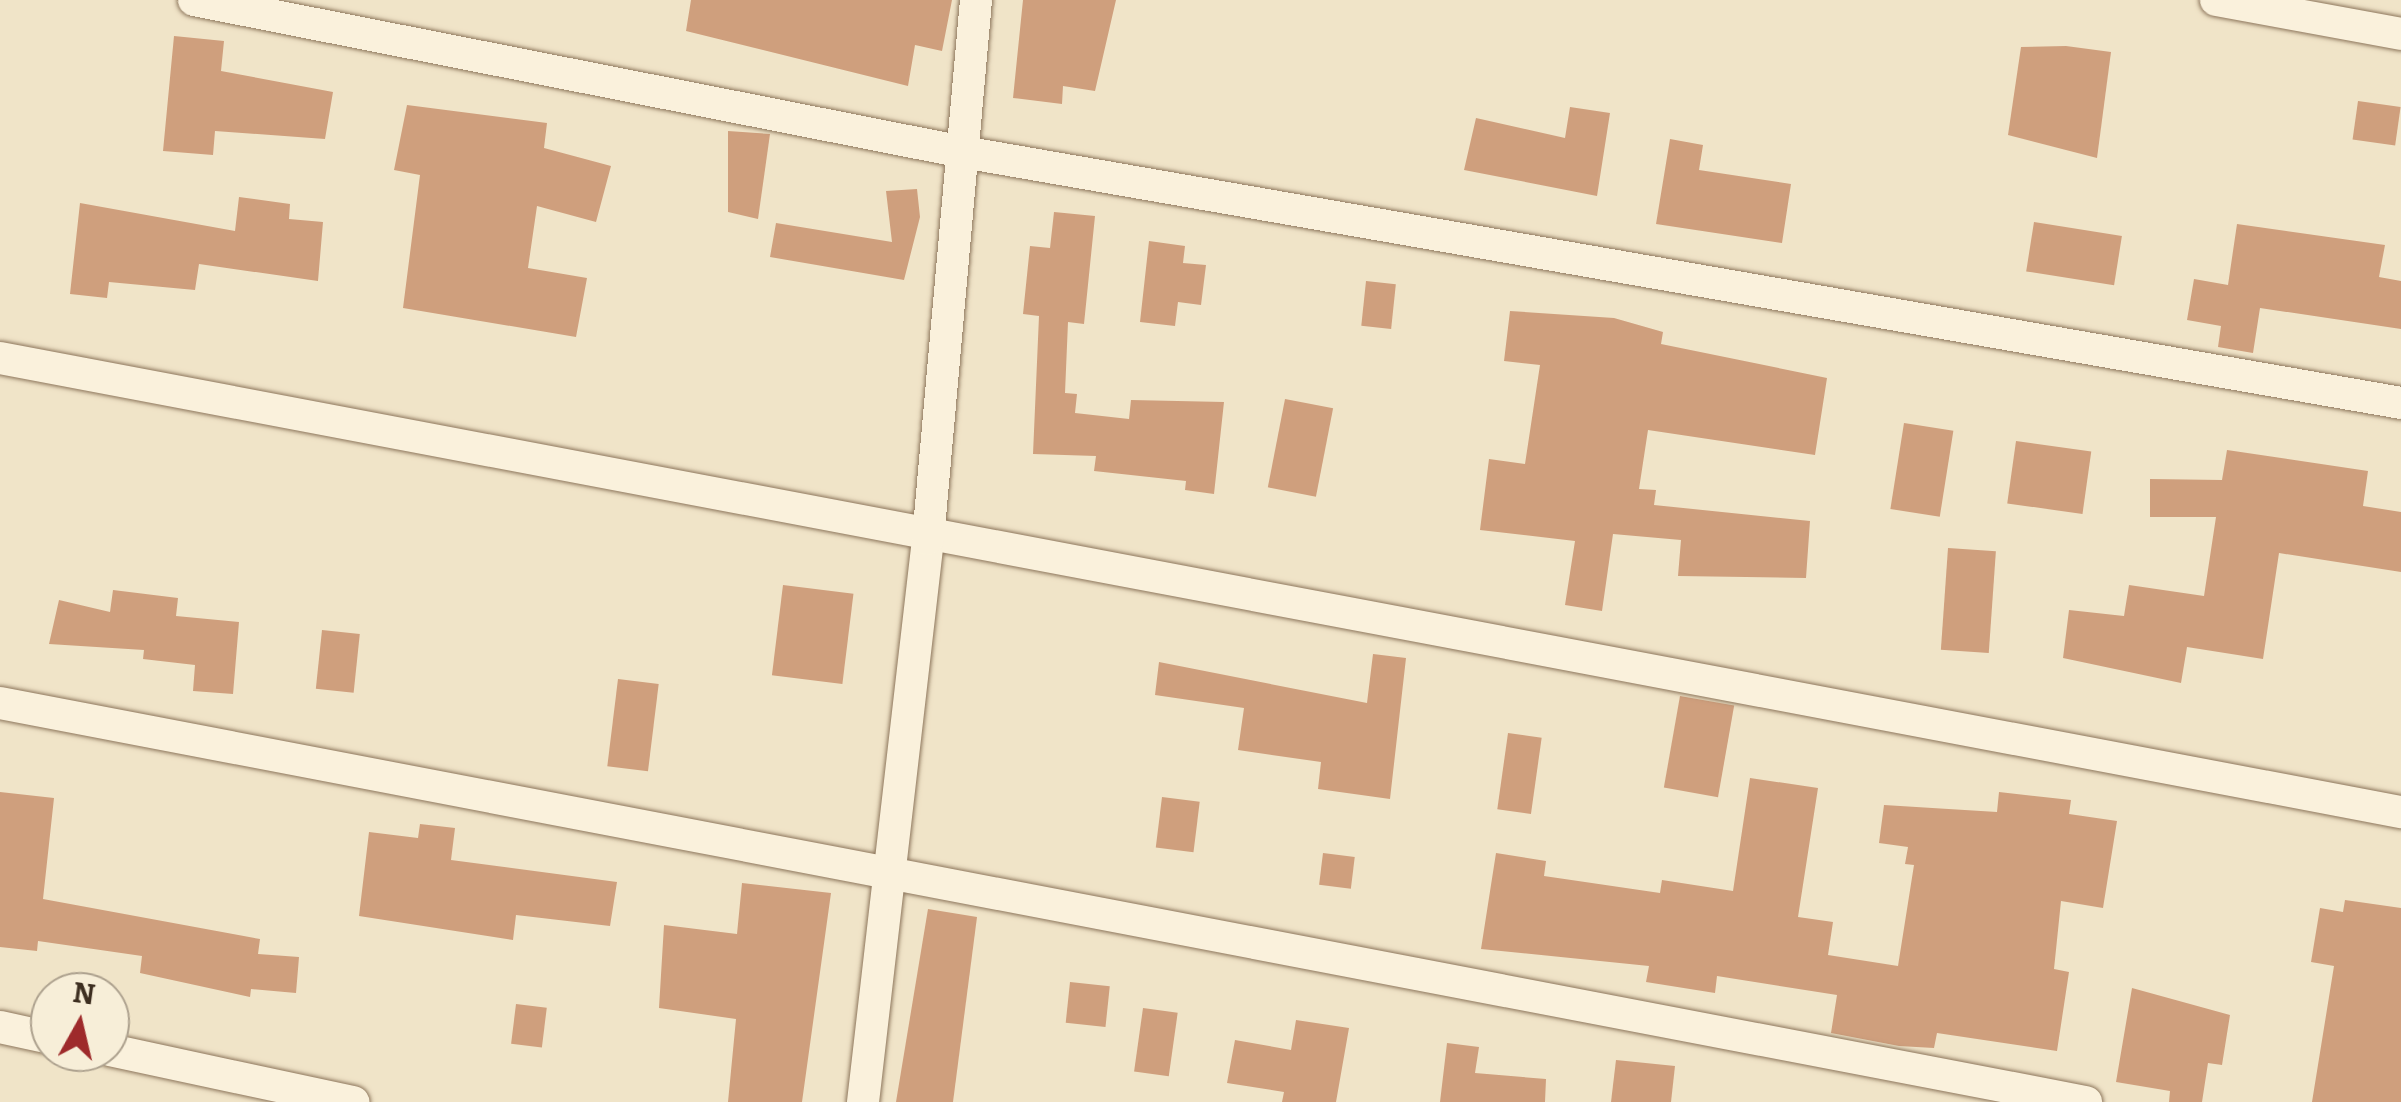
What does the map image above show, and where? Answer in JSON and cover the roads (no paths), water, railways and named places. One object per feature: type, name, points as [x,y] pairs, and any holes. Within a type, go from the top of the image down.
[{"type":"street","points":[[194,0],[962,152],[2401,402]]},
{"type":"street","points":[[863,1102],[928,539],[976,0]]},
{"type":"street","points":[[2216,0],[2401,34]]},
{"type":"street","points":[[0,358],[928,539],[2401,812]]},
{"type":"street","points":[[0,703],[886,879],[2086,1102]]},
{"type":"street","points":[[0,1027],[30,1034]]},
{"type":"street","points":[[130,1054],[353,1102]]}]
